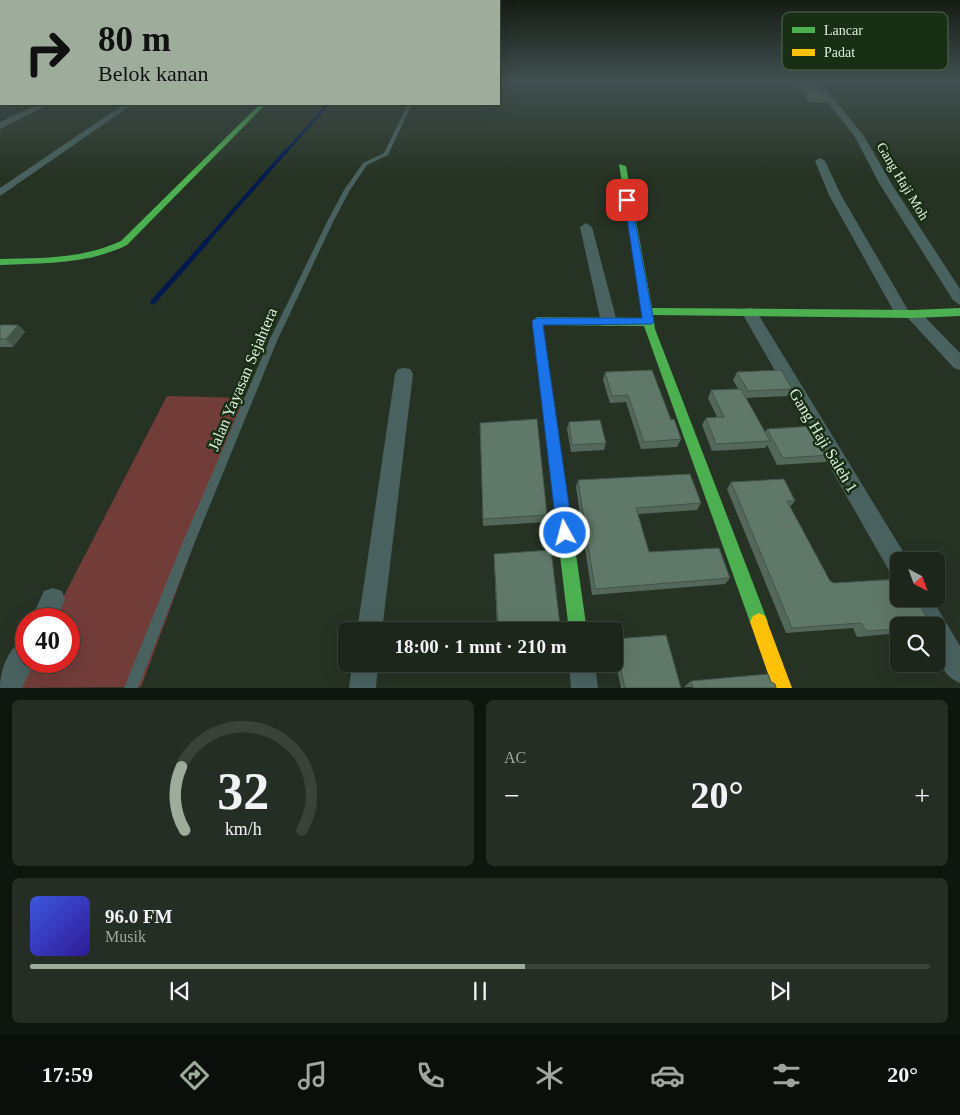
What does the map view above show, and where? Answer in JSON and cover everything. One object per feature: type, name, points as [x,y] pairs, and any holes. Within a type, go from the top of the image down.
[{"type":"street","points":[[0,126],[27,113]]},
{"type":"street","points":[[0,192],[116,113]]},
{"type":"street","points":[[0,262],[29,259],[62,262],[94,258],[109,253],[124,243],[254,113]]},
{"type":"street","name":"Gang Haji Moh","points":[[841,113],[859,136],[885,183],[960,300]]},
{"type":"street","points":[[820,161],[835,195],[908,314],[960,364]]},
{"type":"street","points":[[622,166],[647,316],[679,410],[783,688]]},
{"type":"street","points":[[586,227],[609,322]]},
{"type":"street","points":[[577,622],[537,321],[609,322],[647,316],[750,313],[908,314],[960,312]]},
{"type":"street","name":"Gang Haji Saleh 1","points":[[750,313],[891,552]]},
{"type":"street","points":[[370,622],[404,374]]},
{"type":"street","points":[[945,645],[960,670]]},
{"type":"street","points":[[7,688],[15,672]]},
{"type":"street","points":[[362,688],[364,672]]},
{"type":"street","points":[[583,672],[585,688]]},
{"type":"lane","name":"Jalan Yayasan Sejahtera","points":[[131,688],[188,544],[273,341],[330,220],[364,164],[386,154],[406,113]]},
{"type":"shaded area","points":[[167,396],[248,398],[141,687],[17,688],[25,673],[80,673],[80,608],[58,608]]},
{"type":"building","points":[[0,325],[18,325],[6,339],[0,339]]},
{"type":"building","points":[[652,370],[671,420],[674,419],[681,439],[644,442],[628,395],[612,396],[605,372]]},
{"type":"building","points":[[781,370],[792,389],[748,391],[737,372]]},
{"type":"building","points":[[741,389],[770,441],[716,444],[706,418],[724,417],[711,390]]},
{"type":"building","points":[[537,419],[547,515],[483,519],[480,423]]},
{"type":"building","points":[[600,420],[606,443],[572,445],[569,422]]},
{"type":"building","points":[[814,426],[831,455],[783,458],[767,429]]},
{"type":"building","points":[[690,474],[701,503],[636,508],[649,552],[719,548],[730,578],[595,589],[578,480]]},
{"type":"building","points":[[784,479],[795,501],[787,501],[830,581],[834,583],[890,580],[890,608],[921,608],[927,617],[890,617],[890,630],[866,631],[861,623],[792,628],[731,482]]},
{"type":"building","points":[[551,550],[560,622],[498,622],[494,554]]},
{"type":"building","points":[[666,635],[681,688],[625,688],[621,672],[623,672],[623,638]]},
{"type":"building","points":[[768,674],[776,688],[693,688],[691,681]]},
{"type":"waterway","points":[[285,153],[320,113]]},
{"type":"waterway","points":[[205,243],[286,151]]},
{"type":"waterway","points":[[153,302],[207,241]]},
{"type":"traffic: fast","points":[[0,262],[79,258],[94,255],[124,243],[254,113]]},
{"type":"traffic: fast","points":[[622,166],[650,329],[759,622]]},
{"type":"traffic: fast","points":[[646,311],[913,314],[960,312]]},
{"type":"traffic: fast","points":[[577,622],[537,321],[648,322]]},
{"type":"traffic: slow","points":[[759,622],[783,688]]},
{"type":"route","points":[[565,533],[537,321],[648,322],[627,200]]}]
